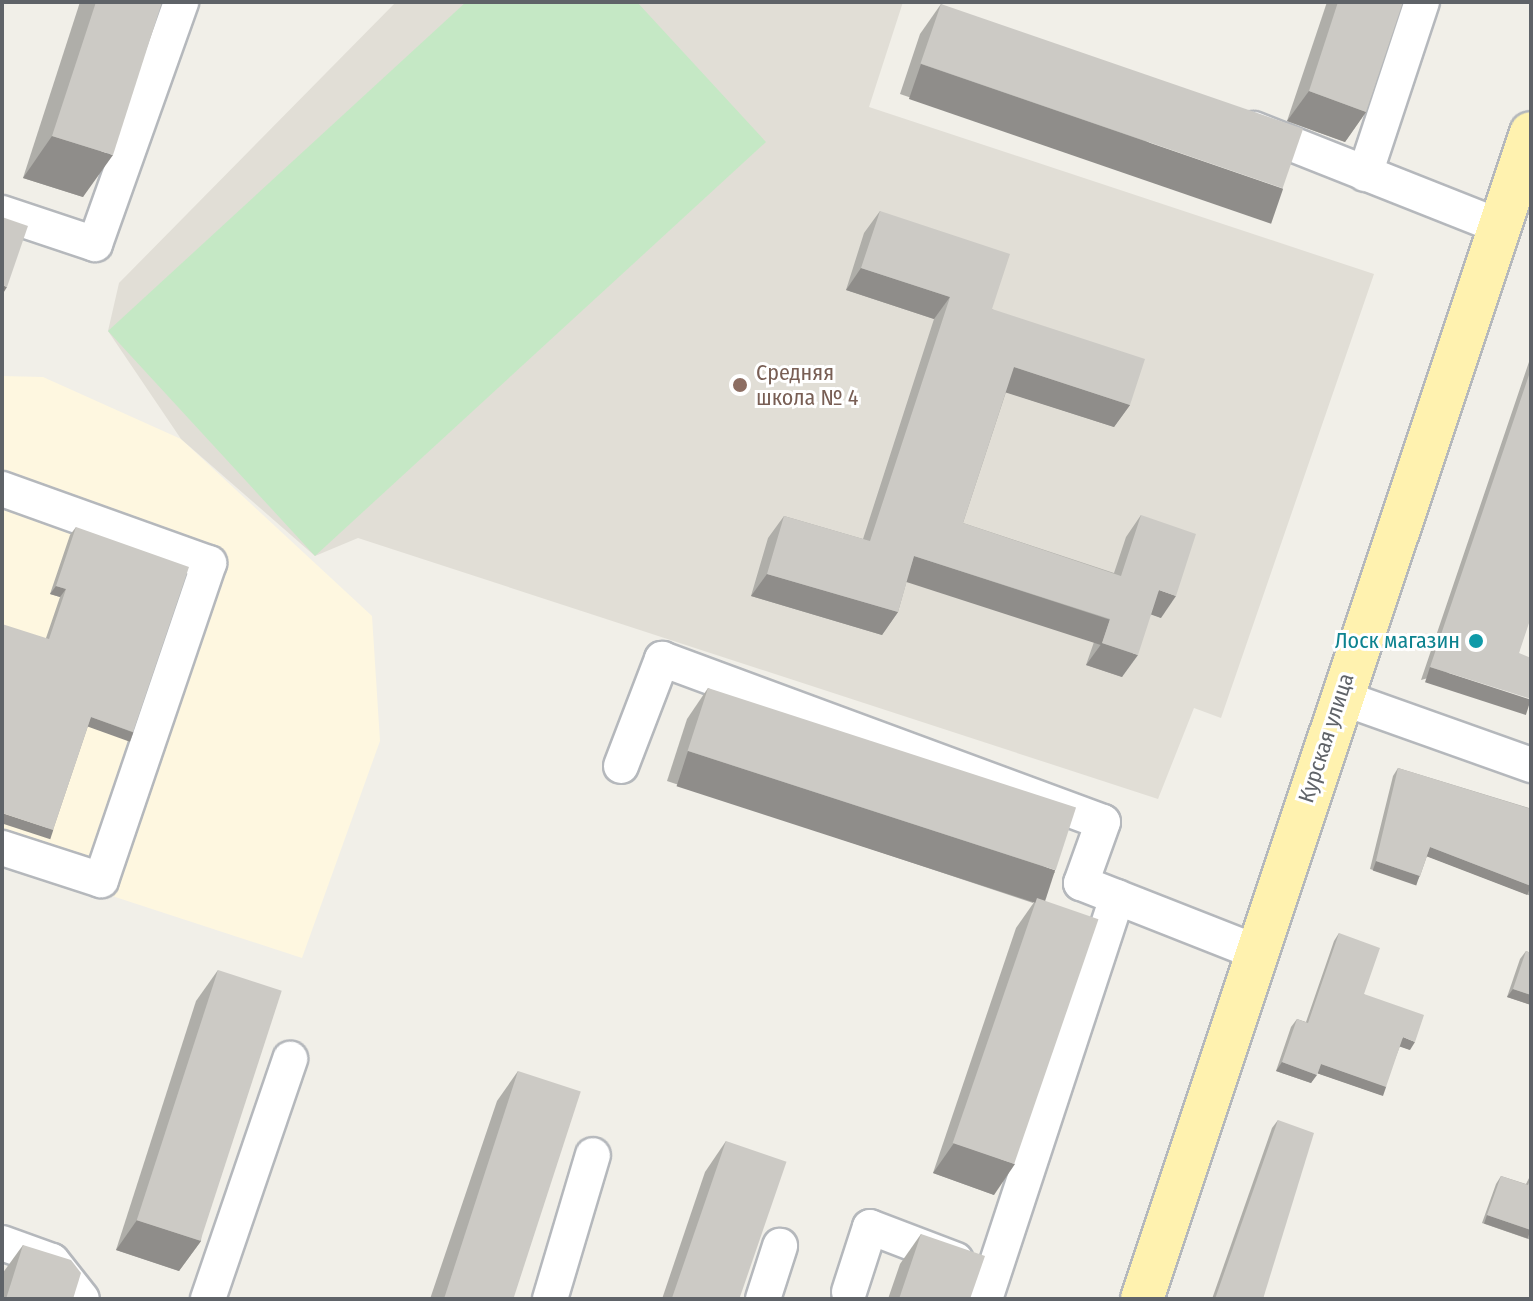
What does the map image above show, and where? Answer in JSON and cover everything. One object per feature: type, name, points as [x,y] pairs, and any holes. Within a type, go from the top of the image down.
[{"type":"main road","name":"Курская улица","points":[[1142,1299],[1340,697],[1531,133]]},
{"type":"street","points":[[2,213],[95,244],[181,2]]},
{"type":"street","points":[[1365,174],[1422,2]]},
{"type":"street","points":[[1220,116],[1499,226]]},
{"type":"street","points":[[2,489],[209,563],[101,880],[2,848]]},
{"type":"street","points":[[621,766],[662,659],[1103,822],[1081,883],[1256,952]]},
{"type":"street","points":[[1340,697],[1531,765]]},
{"type":"street","points":[[849,1292],[870,1227],[989,1286],[1117,897]]},
{"type":"street","points":[[208,1299],[290,1059]]},
{"type":"street","points":[[550,1299],[593,1155]]},
{"type":"street","points":[[2,1243],[52,1261],[82,1299]]},
{"type":"street","points":[[763,1299],[780,1246]]},
{"type":"shaded area","name":"Средняя школа № 4","points":[[396,2],[903,2],[869,107],[1374,274],[1221,718],[1194,708],[1158,799],[358,538],[315,556],[181,439],[108,331],[119,283]]},
{"type":"shaded area","points":[[2,376],[43,377],[181,439],[372,616],[380,741],[302,958],[2,860]]},
{"type":"green space","points":[[466,2],[637,2],[766,142],[315,556],[108,331]]},
{"type":"building","points":[[96,2],[162,2],[113,155],[52,136]]},
{"type":"building","points":[[1338,2],[1403,2],[1366,112],[1309,91]]},
{"type":"building","points":[[941,4],[1303,129],[1283,188],[920,64]]},
{"type":"building","points":[[880,211],[1010,254],[992,309],[1145,359],[1130,405],[1014,367],[963,523],[1121,576],[1141,515],[1196,534],[1176,596],[1159,590],[1138,655],[1102,643],[1110,619],[914,556],[898,612],[767,574],[784,516],[870,541],[950,297],[861,268]]},
{"type":"building","points":[[2,217],[28,226],[7,287],[2,285]]},
{"type":"building","name":"Лоск магазин","points":[[1531,369],[1531,617],[1519,653],[1531,658],[1531,699],[1430,667]]},
{"type":"building","points":[[76,527],[189,567],[133,732],[91,717],[53,830],[2,813],[2,624],[49,639],[66,589],[56,586]]},
{"type":"building","points":[[708,688],[1076,808],[1056,870],[688,751]]},
{"type":"building","points":[[1398,768],[1531,809],[1531,886],[1430,847],[1420,876],[1376,861]]},
{"type":"building","points":[[1037,898],[1098,919],[1014,1164],[953,1143]]},
{"type":"building","points":[[1339,933],[1380,948],[1364,994],[1424,1015],[1415,1042],[1403,1037],[1386,1087],[1321,1064],[1317,1075],[1282,1062],[1297,1019],[1308,1023]]},
{"type":"building","points":[[1526,951],[1531,953],[1531,995],[1513,989]]},
{"type":"building","points":[[218,970],[282,991],[200,1241],[137,1220]]},
{"type":"building","points":[[518,1071],[581,1091],[513,1299],[444,1299]]},
{"type":"building","points":[[1278,1120],[1314,1133],[1263,1299],[1215,1299]]},
{"type":"building","points":[[726,1141],[787,1162],[739,1299],[672,1299]]},
{"type":"building","points":[[1501,1176],[1528,1185],[1531,1177],[1531,1230],[1487,1215]]},
{"type":"building","points":[[921,1234],[985,1256],[970,1299],[899,1299]]},
{"type":"building","points":[[23,1245],[71,1260],[81,1273],[73,1299],[6,1299]]},
{"type":"place","name":"Средняя школа № 4","points":[[740,385]]},
{"type":"place","name":"Лоск магазин","points":[[1476,641]]}]
